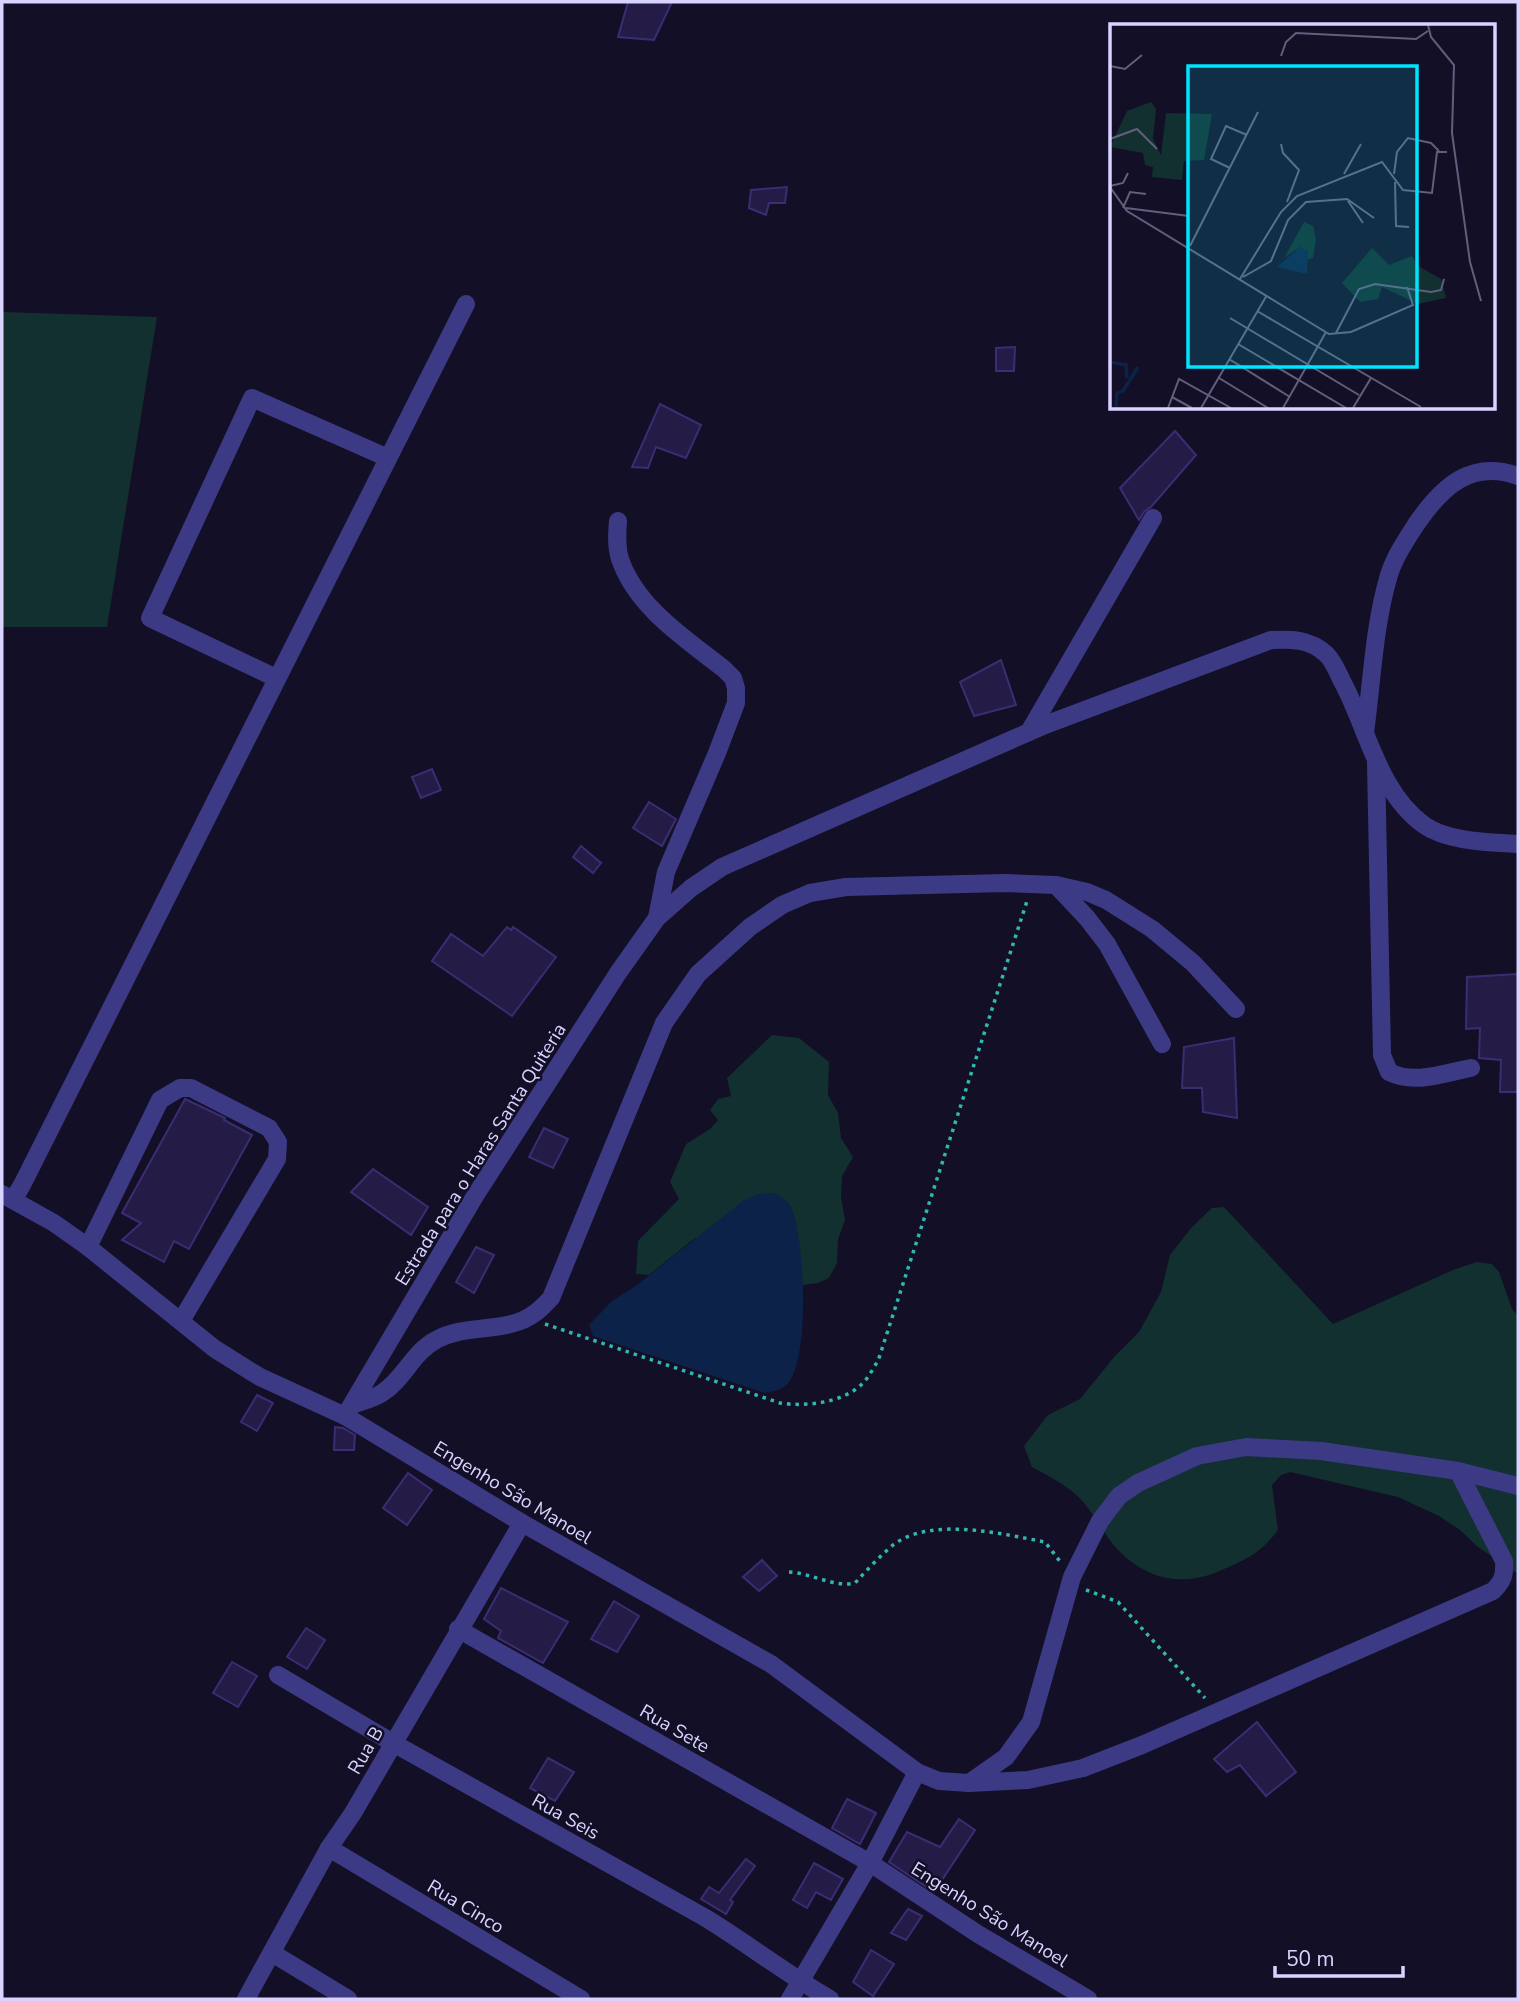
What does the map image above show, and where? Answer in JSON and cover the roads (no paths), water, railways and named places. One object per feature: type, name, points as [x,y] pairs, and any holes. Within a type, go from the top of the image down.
[{"type":"street","points":[[7,1197],[22,1185],[466,304]]},
{"type":"street","points":[[276,678],[150,618],[252,398],[388,458]]},
{"type":"street","points":[[1365,733],[1380,619],[1389,574],[1400,548],[1432,501],[1448,486],[1466,475],[1499,471],[1518,476]]},
{"type":"street","points":[[1029,732],[1153,518]]},
{"type":"street","points":[[618,521],[618,549],[627,576],[654,612],[724,668],[733,678],[736,688],[736,703],[717,753],[666,872],[657,918]]},
{"type":"street","points":[[657,918],[691,888],[722,867],[1029,732],[1270,640],[1292,639],[1311,643],[1327,654],[1347,690],[1385,779],[1404,808],[1426,827],[1460,838],[1518,844]]},
{"type":"street","points":[[1376,757],[1382,1055],[1389,1072],[1400,1077],[1419,1078],[1471,1068]]},
{"type":"street","points":[[349,1410],[390,1387],[415,1357],[435,1340],[455,1332],[526,1318],[551,1298],[664,1023],[698,974],[750,927],[782,905],[810,894],[846,887],[1033,884],[1056,885],[1087,892],[1106,900],[1152,929],[1193,963],[1236,1009]]},
{"type":"street","points":[[1056,885],[1107,944],[1162,1044]]},
{"type":"street","name":"Estrada para o Haras Santa Quiteria","points":[[349,1410],[475,1196],[657,918]]},
{"type":"street","points":[[88,1247],[160,1100],[180,1088],[191,1088],[269,1128],[278,1142],[277,1159],[181,1321]]},
{"type":"street","name":"Engenho São Manoel","points":[[7,1197],[54,1223],[88,1247],[215,1349],[260,1377],[349,1410],[522,1523],[771,1664],[917,1772]]},
{"type":"street","points":[[969,1783],[1006,1757],[1031,1722],[1072,1577],[1100,1521],[1119,1496],[1138,1483],[1198,1456],[1246,1447],[1321,1451],[1458,1471],[1518,1486]]},
{"type":"street","points":[[790,1999],[870,1863],[917,1772],[939,1781],[969,1783],[1028,1780],[1083,1768],[1493,1591],[1501,1583],[1505,1573],[1504,1561],[1458,1471]]},
{"type":"street","name":"Rua B","points":[[246,1999],[330,1848],[522,1523]]},
{"type":"street","name":"Rua Sete","points":[[458,1629],[870,1863]]},
{"type":"street","name":"Rua Seis","points":[[278,1675],[393,1743],[705,1917],[801,1983],[830,1999]]},
{"type":"street","name":"Rua Cinco","points":[[330,1848],[580,1999]]},
{"type":"street","name":"Engenho São Manoel","points":[[870,1863],[978,1934],[1088,1999]]},
{"type":"street","points":[[272,1953],[348,1999]]},
{"type":"water","points":[[775,1193],[791,1207],[800,1243],[802,1269],[803,1322],[800,1347],[796,1368],[784,1387],[765,1393],[593,1336],[589,1325],[612,1301],[637,1285],[744,1200],[759,1194]]}]
